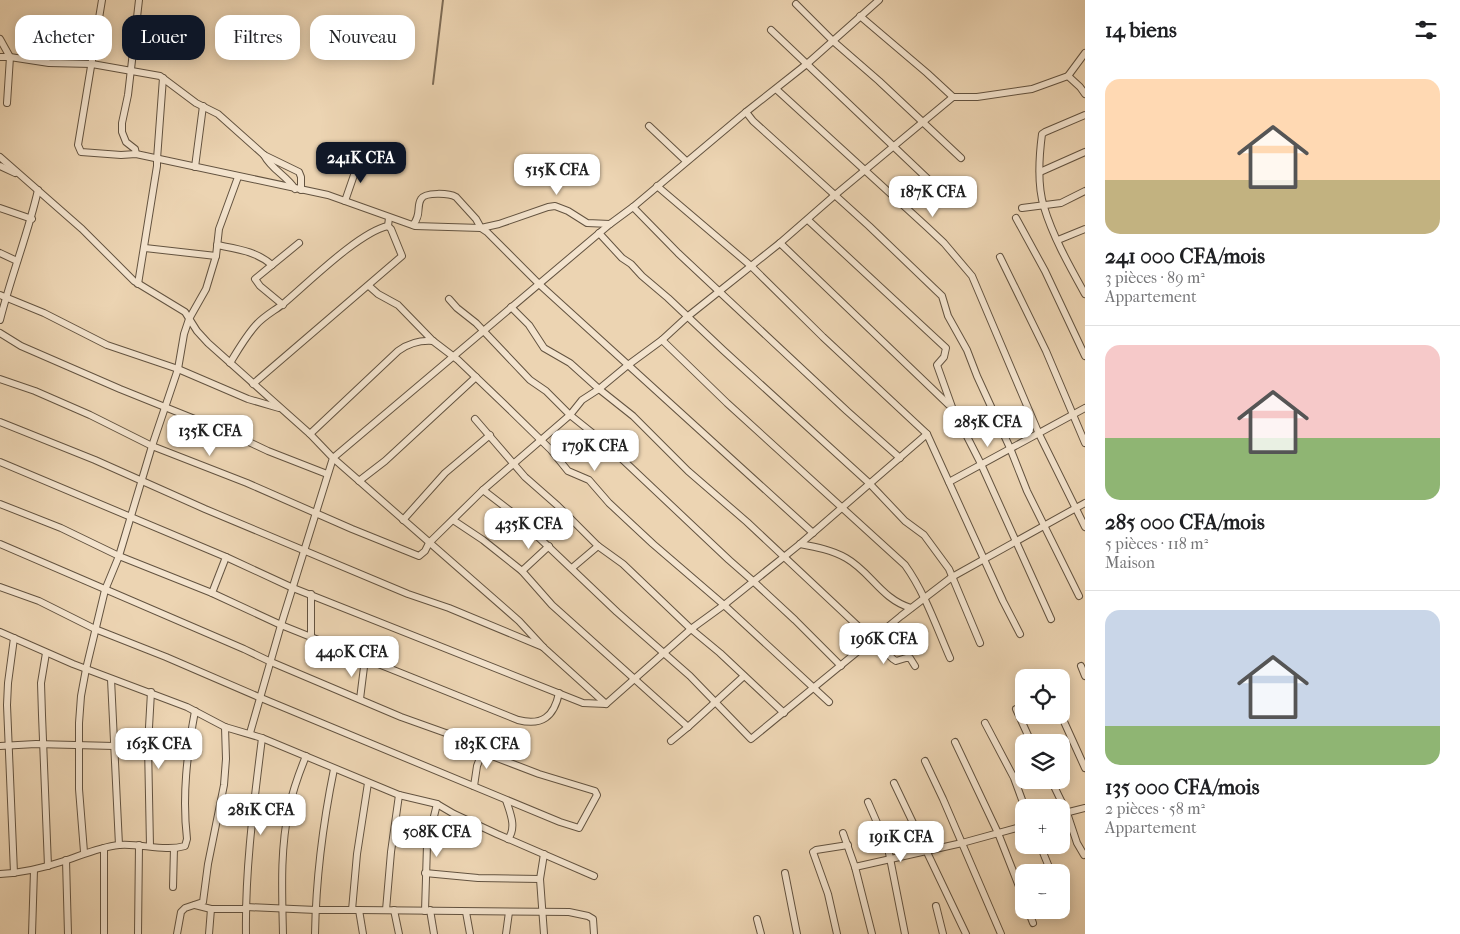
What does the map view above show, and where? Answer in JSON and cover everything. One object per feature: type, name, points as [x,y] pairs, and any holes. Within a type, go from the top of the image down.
[{"type":"street","points":[[102,0],[78,144],[80,151],[121,156],[136,154],[298,189],[345,201],[413,225],[481,228],[499,224],[548,207],[562,208],[587,222],[610,224]]},
{"type":"street","points":[[136,154],[135,149],[126,142],[122,132],[122,123],[132,70],[139,0]]},
{"type":"street","points":[[250,733],[281,625],[333,458],[599,233],[808,63],[879,0]]},
{"type":"street","points":[[796,4],[833,41],[879,81],[960,158]]},
{"type":"street","points":[[860,16],[927,73],[953,98]]},
{"type":"street","points":[[771,30],[808,63],[930,182]]},
{"type":"street","points":[[0,39],[10,57],[7,103]]},
{"type":"street","points":[[0,379],[35,391],[90,414],[152,446],[247,483],[418,556],[483,490],[570,415],[582,400],[662,340],[808,220],[834,195],[953,98],[977,97],[1032,89],[1068,76],[1085,53]]},
{"type":"street","points":[[0,57],[49,63],[92,64],[155,74],[230,123],[264,155],[276,171],[298,189]]},
{"type":"street","points":[[1068,76],[1085,94]]},
{"type":"street","points":[[138,284],[158,166],[163,78]]},
{"type":"street","points":[[776,89],[944,243],[972,276],[1039,434],[1085,527]]},
{"type":"street","points":[[195,167],[203,106]]},
{"type":"street","points":[[746,112],[753,121],[942,296],[948,316],[967,350],[1016,466],[1079,596]]},
{"type":"street","points":[[1085,115],[1042,134],[1040,149],[1043,206],[1085,294]]},
{"type":"street","points":[[649,126],[686,161]]},
{"type":"street","points":[[1040,172],[1085,152]]},
{"type":"street","points":[[264,155],[299,172],[301,177],[298,189]]},
{"type":"street","points":[[0,156],[138,284],[181,309],[208,343],[310,434],[359,482],[519,620],[544,648],[606,704]]},
{"type":"street","points":[[345,201],[354,175],[364,159]]},
{"type":"street","points":[[0,166],[22,175]]},
{"type":"street","points":[[84,852],[79,789],[81,696],[95,629],[105,590],[120,556],[152,446],[178,369],[184,334],[189,319],[206,289],[216,256],[219,229],[238,177]]},
{"type":"street","points":[[657,186],[751,266],[823,338],[928,434],[1003,601],[1020,634]]},
{"type":"street","points":[[0,320],[3,297],[32,219],[38,190]]},
{"type":"street","points":[[1022,208],[1061,203],[1085,190]]},
{"type":"street","points":[[413,225],[418,217],[421,200],[426,195],[444,194],[456,197],[476,218],[481,228],[539,284],[813,533]]},
{"type":"street","points":[[633,206],[719,292],[900,458]]},
{"type":"street","points":[[0,208],[32,219]]},
{"type":"street","points":[[253,384],[402,256],[388,226],[389,218]]},
{"type":"street","points":[[1016,218],[1046,271],[1085,356]]},
{"type":"street","points":[[808,220],[944,344],[947,352],[937,366],[952,407],[981,464],[1051,619]]},
{"type":"street","points":[[230,363],[260,321],[283,305],[300,288],[358,242],[378,229],[388,226]]},
{"type":"street","points":[[1058,240],[1085,229]]},
{"type":"street","points":[[599,233],[622,258],[631,264],[869,483],[905,520],[924,535],[929,544],[944,561],[980,643]]},
{"type":"street","points":[[283,305],[260,286],[255,279],[298,243]]},
{"type":"street","points":[[780,243],[952,407]]},
{"type":"street","points":[[217,245],[251,252],[272,265]]},
{"type":"street","points":[[145,248],[216,256]]},
{"type":"street","points":[[0,253],[17,261]]},
{"type":"street","points":[[1000,257],[1046,351],[1085,443]]},
{"type":"street","points":[[369,286],[398,306],[433,341],[476,377],[540,440],[568,471],[589,480],[609,503],[658,549],[724,605],[829,702]]},
{"type":"street","points":[[3,297],[44,313],[93,339],[178,369],[248,399],[281,408]]},
{"type":"street","points":[[449,299],[476,323],[530,380],[605,442],[826,649],[841,666]]},
{"type":"street","points":[[511,307],[529,325],[544,348],[570,363],[632,416],[688,471],[896,661],[910,658],[915,666]]},
{"type":"street","points":[[0,333],[21,346],[232,434],[268,451],[327,474]]},
{"type":"street","points":[[662,340],[905,565],[924,597],[950,658]]},
{"type":"street","points":[[310,434],[398,351],[405,346],[417,342],[433,341]]},
{"type":"street","points":[[359,482],[476,377]]},
{"type":"street","points":[[949,482],[1085,408]]},
{"type":"street","points":[[475,419],[524,477],[558,506],[598,546],[623,564],[691,629],[784,713]]},
{"type":"street","points":[[0,422],[544,648]]},
{"type":"street","points":[[0,462],[226,557],[293,588],[472,660],[583,704],[606,704],[691,629],[800,544],[928,434]]},
{"type":"street","points":[[403,520],[445,474],[490,435]]},
{"type":"street","points":[[483,490],[513,513],[549,546],[605,601],[716,702],[751,739],[924,597],[937,590],[952,577],[1085,503]]},
{"type":"street","points":[[0,504],[212,593],[281,625],[477,705],[527,722],[534,723],[547,716],[557,704],[558,693]]},
{"type":"street","points":[[453,520],[522,571],[552,605],[688,727]]},
{"type":"street","points":[[0,544],[244,649],[270,662],[401,716],[471,742],[487,754],[595,792],[596,795],[581,826],[578,828],[260,698],[166,657],[95,629],[39,601],[0,587]]},
{"type":"street","points":[[800,544],[827,550],[847,558],[864,572],[890,599],[911,608]]},
{"type":"street","points":[[522,571],[549,546]]},
{"type":"street","points":[[572,568],[598,546]]},
{"type":"street","points":[[212,593],[226,557]]},
{"type":"street","points":[[311,594],[311,637]]},
{"type":"street","points":[[0,632],[46,653],[111,679],[151,692],[225,726],[250,733],[368,783],[399,795],[437,804],[508,839],[594,876]]},
{"type":"street","points":[[14,638],[8,684],[14,873]]},
{"type":"street","points":[[46,653],[41,684],[48,866]]},
{"type":"street","points":[[360,699],[365,658]]},
{"type":"street","points":[[1081,666],[1085,676]]},
{"type":"street","points":[[671,740],[744,676]]},
{"type":"street","points":[[111,679],[119,845]]},
{"type":"street","points":[[150,846],[148,744],[151,692]]},
{"type":"street","points":[[0,874],[34,870],[84,852],[119,845],[174,848],[184,846],[187,839],[185,794],[187,758],[195,711]]},
{"type":"street","points":[[985,723],[1014,778],[1022,799]]},
{"type":"street","points":[[1065,724],[1085,768]]},
{"type":"street","points":[[176,934],[181,912],[185,908],[203,902],[208,864],[219,812],[226,759],[225,726]]},
{"type":"street","points":[[246,934],[252,816],[262,738]]},
{"type":"street","points":[[955,742],[998,833],[1015,876]]},
{"type":"street","points":[[0,746],[114,746],[148,744]]},
{"type":"street","points":[[474,786],[477,766],[483,750]]},
{"type":"street","points":[[283,934],[284,843],[288,816],[306,756]]},
{"type":"street","points":[[925,761],[944,799],[1001,934]]},
{"type":"street","points":[[316,934],[320,856],[334,769]]},
{"type":"street","points":[[352,910],[357,854],[368,783]]},
{"type":"street","points":[[894,783],[966,934]]},
{"type":"street","points":[[386,910],[391,852],[399,795]]},
{"type":"street","points":[[506,800],[513,824],[513,830],[508,839]]},
{"type":"street","points":[[868,802],[888,848],[905,934]]},
{"type":"street","points":[[434,934],[427,910],[425,873],[427,845],[437,804]]},
{"type":"street","points":[[1070,812],[1085,808]]},
{"type":"street","points":[[1070,827],[1084,855]]},
{"type":"street","points":[[855,867],[962,843],[1015,828]]},
{"type":"street","points":[[843,833],[855,867],[872,934]]},
{"type":"street","points":[[138,934],[139,845]]},
{"type":"street","points":[[837,934],[828,894],[813,852],[848,845]]},
{"type":"street","points":[[104,848],[104,934]]},
{"type":"street","points":[[172,887],[174,848]]},
{"type":"street","points":[[544,854],[540,879],[544,934]]},
{"type":"street","points":[[66,860],[68,934]]},
{"type":"street","points":[[32,934],[34,870]]},
{"type":"street","points":[[425,873],[478,878],[540,879]]},
{"type":"street","points":[[784,873],[797,934]]},
{"type":"street","points":[[195,905],[211,909],[569,912],[594,919],[594,934]]},
{"type":"street","points":[[936,906],[943,934]]},
{"type":"street","points":[[209,934],[211,909]]},
{"type":"street","points":[[360,910],[363,934]]},
{"type":"street","points":[[394,910],[399,934]]},
{"type":"street","points":[[466,912],[470,934]]},
{"type":"street","points":[[506,934],[509,912]]},
{"type":"street","points":[[757,918],[761,934]]},
{"type":"street","points":[[1031,919],[1033,923]]},
{"type":"waterway","points":[[433,84],[443,0]]}]
